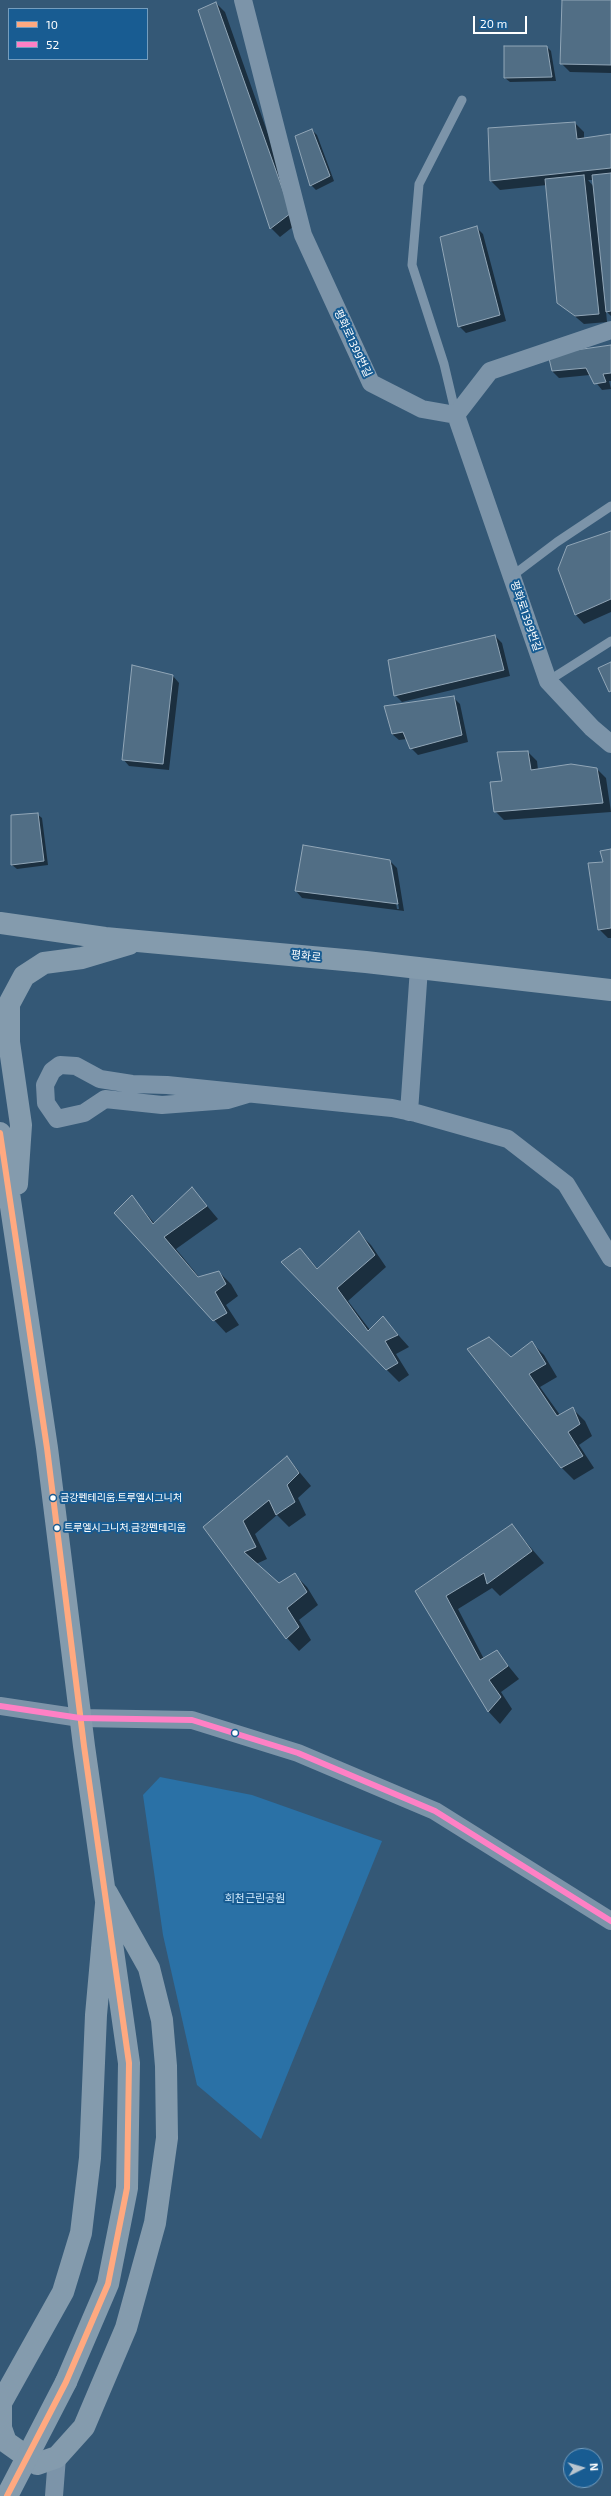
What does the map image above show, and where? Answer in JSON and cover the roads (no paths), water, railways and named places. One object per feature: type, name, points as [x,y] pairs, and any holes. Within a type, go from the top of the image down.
[{"type":"main road","name":"평화로","points":[[0,923],[141,941],[419,968],[611,990]]},
{"type":"main road","points":[[14,1230],[20,1124],[9,1042],[9,1004],[24,976],[44,963],[82,958],[141,941]]},
{"type":"main road","points":[[0,1133],[47,1448],[80,1718],[107,1893],[129,2063],[127,2188],[108,2284],[66,2382],[6,2496]]},
{"type":"main road","points":[[107,1893],[149,1968],[162,2020],[166,2066],[168,2138],[155,2223],[126,2328],[84,2427],[57,2458],[37,2464],[6,2442],[1,2428],[1,2403],[63,2292],[81,2233],[90,2158],[96,2015],[107,1893]]},
{"type":"street","name":"평화로1399번길","points":[[243,0],[303,234],[371,383],[422,409],[456,415],[548,681],[592,728],[611,744]]},
{"type":"street","points":[[456,415],[490,371],[611,330]]},
{"type":"street","points":[[409,1112],[419,968]]},
{"type":"street","points":[[248,1094],[228,1100],[162,1105],[105,1099],[84,1113],[57,1119],[46,1102],[45,1085],[52,1071],[60,1065],[76,1066],[100,1080],[248,1094],[409,1112],[508,1139],[566,1184],[611,1258]]},
{"type":"street","points":[[0,1706],[80,1718],[192,1720],[298,1753],[435,1812],[611,1922]]},
{"type":"street","points":[[54,2496],[57,2458]]},
{"type":"lane","points":[[456,415],[444,364],[412,265],[419,184],[462,100]]},
{"type":"lane","points":[[512,576],[557,542],[611,506]]},
{"type":"lane","points":[[548,681],[611,641]]},
{"type":"place","name":"금강펜테리움.트루엘시그니처","points":[[53,1498]]},
{"type":"place","name":"트루엘시그니처.금강펜테리움","points":[[57,1528]]},
{"type":"park label","name":"회천근린공원","points":[[255,1898]]}]
